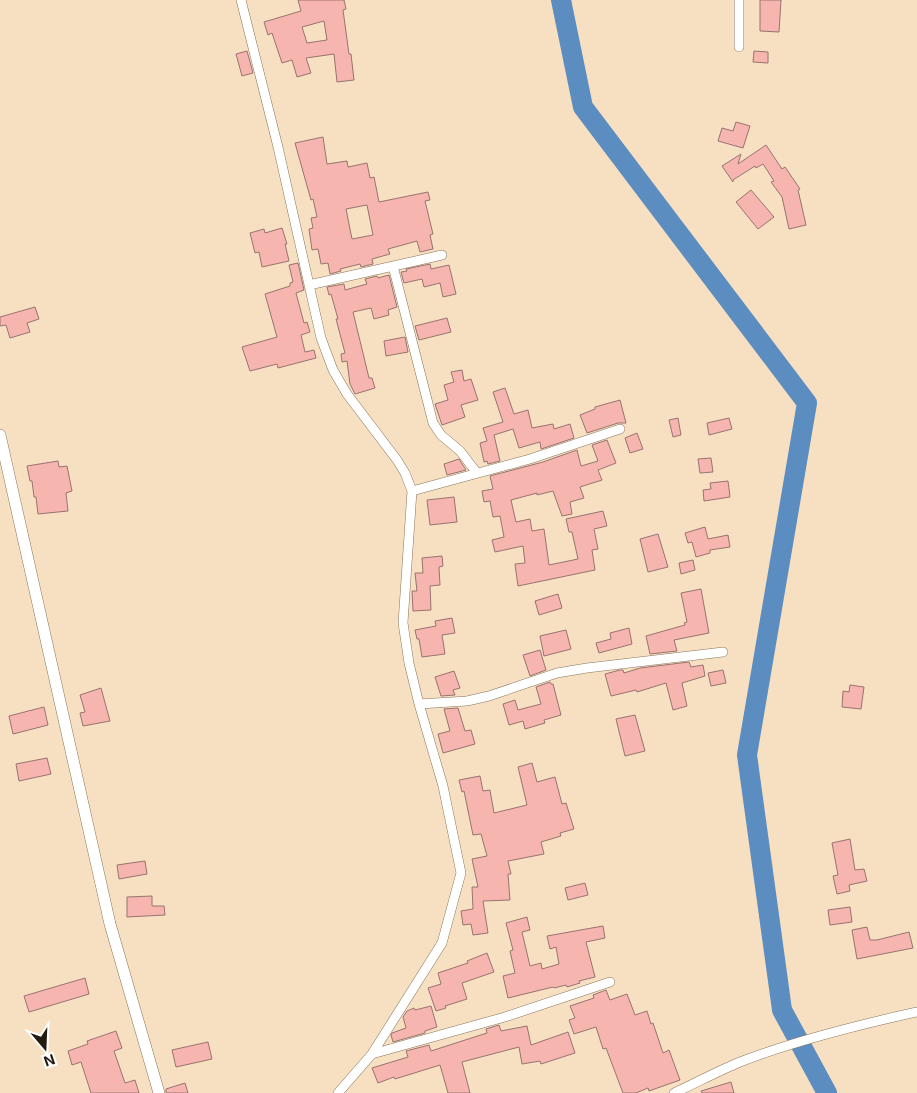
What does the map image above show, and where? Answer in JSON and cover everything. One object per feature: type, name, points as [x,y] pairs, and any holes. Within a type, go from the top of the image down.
[{"type":"street","points":[[241,0],[278,147],[321,338],[333,370],[347,394],[397,460],[405,473],[412,492],[404,623],[409,663],[443,786],[461,873],[442,943],[372,1054],[338,1093]]},
{"type":"street","points":[[739,0],[740,47]]},
{"type":"street","points":[[309,285],[442,255]]},
{"type":"street","points":[[393,266],[433,422],[441,435],[460,450],[477,473]]},
{"type":"street","points":[[412,492],[530,459],[620,429]]},
{"type":"street","points":[[0,434],[110,924],[159,1093]]},
{"type":"street","points":[[419,704],[489,696],[557,673],[723,652]]},
{"type":"street","points":[[372,1054],[505,1017],[610,982]]},
{"type":"street","points":[[674,1093],[739,1062],[779,1048],[917,1012]]},
{"type":"building","points":[[298,0],[344,0],[346,9],[343,10],[354,80],[337,82],[334,54],[306,58],[311,73],[297,77],[292,60],[282,63],[272,33],[268,35],[264,22],[301,11]],"holes":[[[324,21],[327,40],[307,43],[302,27]]]},
{"type":"building","points":[[760,0],[781,0],[779,32],[760,31]]},
{"type":"building","points":[[247,51],[253,73],[242,76],[236,54]]},
{"type":"building","points":[[754,51],[768,52],[768,63],[753,62]]},
{"type":"building","points":[[736,122],[750,126],[743,148],[718,141],[722,128],[733,131]]},
{"type":"building","points":[[323,137],[327,164],[347,161],[348,167],[367,163],[370,178],[374,177],[379,202],[428,192],[430,200],[425,201],[433,234],[430,235],[433,249],[420,252],[417,241],[388,249],[390,254],[372,259],[373,264],[361,267],[360,264],[340,269],[341,271],[330,274],[328,263],[321,264],[318,249],[312,250],[309,229],[313,228],[311,218],[317,217],[295,143]],"holes":[[[367,205],[373,235],[352,239],[346,209]]]},
{"type":"building","points":[[766,145],[782,169],[785,167],[800,189],[798,190],[806,225],[789,229],[782,197],[771,182],[774,181],[763,164],[756,168],[755,166],[733,180],[733,182],[722,166],[741,154],[738,164]]},
{"type":"building","points":[[751,190],[774,217],[758,229],[736,202]]},
{"type":"building","points":[[282,228],[287,244],[285,244],[289,261],[262,267],[259,252],[255,253],[250,233],[264,229],[265,233]]},
{"type":"building","points":[[298,263],[304,290],[296,293],[304,323],[307,322],[310,332],[301,335],[305,352],[314,350],[316,358],[278,368],[277,364],[250,371],[242,347],[277,337],[265,294],[290,286],[290,283],[293,282],[289,265]]},
{"type":"building","points":[[430,264],[431,269],[449,265],[456,294],[443,297],[440,283],[424,287],[422,279],[404,283],[401,272],[407,271],[406,269]]},
{"type":"building","points":[[389,275],[397,307],[388,310],[389,315],[374,319],[371,308],[353,312],[369,378],[372,378],[375,388],[355,394],[350,384],[347,361],[342,362],[341,354],[345,353],[336,319],[338,319],[331,294],[329,295],[327,287],[344,284],[345,290],[367,284],[365,279]]},
{"type":"building","points":[[35,307],[39,319],[27,323],[30,332],[10,338],[6,325],[0,326],[0,317]]},
{"type":"building","points":[[447,318],[451,332],[419,340],[415,326]]},
{"type":"building","points":[[405,337],[408,352],[386,356],[384,341]]},
{"type":"building","points":[[462,370],[464,381],[471,379],[478,400],[461,405],[465,417],[442,425],[435,404],[448,400],[444,385],[454,382],[451,372]]},
{"type":"building","points":[[505,388],[514,414],[528,410],[532,428],[553,424],[554,429],[570,424],[574,438],[541,449],[540,442],[519,448],[513,429],[494,435],[500,461],[488,464],[487,461],[484,462],[480,443],[487,441],[483,428],[503,422],[493,392]]},
{"type":"building","points":[[620,400],[626,423],[618,423],[587,433],[580,415],[595,409],[595,407]]},
{"type":"building","points":[[678,418],[681,435],[673,437],[669,420]]},
{"type":"building","points":[[729,418],[732,429],[709,435],[707,423]]},
{"type":"building","points":[[637,433],[643,449],[630,453],[625,438]]},
{"type":"building","points":[[607,440],[616,463],[598,470],[602,480],[580,487],[584,498],[570,502],[572,514],[562,516],[553,491],[511,500],[516,522],[530,519],[532,531],[544,529],[549,565],[578,559],[572,532],[569,532],[566,519],[603,511],[607,526],[594,529],[598,549],[592,550],[595,570],[518,586],[515,564],[525,563],[523,546],[495,552],[492,540],[504,537],[500,516],[493,517],[490,501],[484,502],[482,491],[493,489],[490,476],[543,462],[577,450],[581,466],[598,461],[592,445]]},
{"type":"building","points":[[711,458],[713,472],[700,473],[698,459]]},
{"type":"building","points":[[459,459],[466,470],[447,475],[444,464]]},
{"type":"building","points":[[58,461],[59,467],[67,466],[72,491],[66,493],[68,511],[38,514],[36,497],[34,497],[32,481],[30,481],[27,466]]},
{"type":"building","points":[[728,481],[730,497],[704,501],[703,490],[711,489],[710,483]]},
{"type":"building","points":[[454,497],[457,522],[430,525],[427,500]]},
{"type":"building","points":[[705,527],[708,539],[728,535],[730,547],[710,550],[710,553],[696,557],[692,542],[688,543],[685,533]]},
{"type":"building","points":[[658,534],[668,567],[648,572],[640,539]]},
{"type":"building","points":[[442,556],[443,566],[439,567],[440,585],[430,586],[431,610],[413,611],[412,591],[417,591],[415,573],[423,573],[422,558]]},
{"type":"building","points":[[693,560],[695,570],[681,574],[679,563]]},
{"type":"building","points":[[701,589],[709,633],[674,640],[677,651],[650,654],[646,636],[685,625],[684,623],[687,622],[681,593]]},
{"type":"building","points":[[558,594],[562,608],[539,615],[535,601]]},
{"type":"building","points":[[452,618],[455,633],[442,635],[445,654],[422,657],[419,639],[417,639],[415,630],[436,626],[435,621]]},
{"type":"building","points":[[629,628],[632,644],[599,653],[596,643],[611,639],[610,633]]},
{"type":"building","points":[[566,630],[571,649],[544,656],[540,636]]},
{"type":"building","points":[[540,650],[546,670],[530,676],[523,655]]},
{"type":"building","points":[[689,662],[691,667],[703,665],[705,676],[682,683],[687,706],[673,710],[666,683],[637,692],[636,690],[611,696],[605,674],[620,670],[623,670],[624,673],[640,668]]},
{"type":"building","points":[[723,670],[726,683],[711,686],[708,673]]},
{"type":"building","points":[[454,671],[460,688],[453,690],[455,695],[441,696],[435,677]]},
{"type":"building","points":[[550,682],[553,684],[561,715],[544,720],[545,723],[525,729],[523,721],[509,725],[503,704],[515,700],[518,710],[541,704],[536,687]]},
{"type":"building","points":[[850,685],[864,687],[861,709],[842,707],[843,691],[849,692]]},
{"type":"building","points":[[101,688],[110,721],[83,726],[80,713],[85,712],[80,695]]},
{"type":"building","points":[[44,707],[48,725],[13,734],[9,716]]},
{"type":"building","points":[[458,708],[465,731],[471,730],[475,744],[443,753],[438,734],[450,731],[444,709]]},
{"type":"building","points":[[635,715],[645,751],[625,756],[616,719]]},
{"type":"building","points":[[47,758],[51,774],[19,781],[16,764]]},
{"type":"building","points":[[532,763],[537,782],[555,777],[562,804],[566,803],[574,829],[560,833],[561,836],[541,842],[544,854],[508,861],[511,874],[508,874],[510,900],[483,901],[488,933],[473,935],[471,924],[463,925],[461,911],[473,909],[472,887],[478,887],[472,859],[487,856],[481,834],[473,835],[464,791],[462,792],[459,780],[480,776],[483,791],[490,790],[494,813],[527,805],[518,767]]},
{"type":"building","points":[[850,839],[855,870],[864,869],[867,881],[849,885],[850,891],[837,894],[833,876],[838,875],[832,843]]},
{"type":"building","points":[[145,861],[147,874],[119,879],[117,865]]},
{"type":"building","points":[[585,883],[588,895],[568,900],[565,888]]},
{"type":"building","points":[[152,896],[152,906],[164,906],[165,915],[127,917],[127,897]]},
{"type":"building","points":[[850,907],[852,922],[830,925],[828,910]]},
{"type":"building","points":[[527,917],[530,930],[522,932],[530,966],[541,963],[542,969],[559,964],[556,947],[550,949],[547,936],[603,926],[605,938],[586,942],[595,977],[579,981],[580,983],[567,987],[566,985],[553,987],[508,998],[503,976],[515,973],[510,951],[513,950],[506,923]]},
{"type":"building","points":[[867,927],[870,940],[909,932],[913,948],[857,959],[852,930]]},
{"type":"building","points":[[487,953],[494,972],[462,983],[467,999],[436,1011],[428,988],[441,984],[438,973],[468,963],[467,961]]},
{"type":"building","points":[[85,978],[89,994],[29,1012],[24,996]]},
{"type":"building","points":[[606,990],[610,1000],[627,994],[635,1015],[647,1011],[663,1053],[669,1050],[680,1080],[649,1091],[648,1088],[636,1093],[623,1093],[606,1048],[603,1049],[596,1027],[574,1034],[569,1020],[575,1018],[570,1006],[594,998],[593,995]]},
{"type":"building","points":[[431,1006],[437,1027],[425,1031],[425,1033],[393,1042],[392,1033],[406,1028],[403,1017],[407,1011],[414,1008],[415,1010]]},
{"type":"building","points":[[499,1025],[501,1031],[527,1026],[531,1045],[568,1032],[575,1053],[541,1064],[540,1061],[522,1064],[519,1047],[462,1062],[470,1093],[448,1093],[440,1065],[378,1083],[372,1068],[408,1057],[406,1051],[429,1045],[431,1051],[487,1033],[486,1029]]},
{"type":"building","points":[[116,1031],[122,1048],[114,1051],[125,1083],[135,1080],[139,1093],[91,1093],[81,1062],[72,1065],[68,1051],[88,1044],[87,1041]]},
{"type":"building","points":[[208,1042],[212,1059],[176,1067],[172,1050]]},
{"type":"building","points":[[731,1082],[734,1093],[702,1093],[701,1091]]},
{"type":"building","points":[[185,1083],[188,1093],[166,1093],[166,1089]]},
{"type":"waterway","points":[[561,0],[583,107],[807,403],[747,755],[782,1010],[827,1093]]}]
